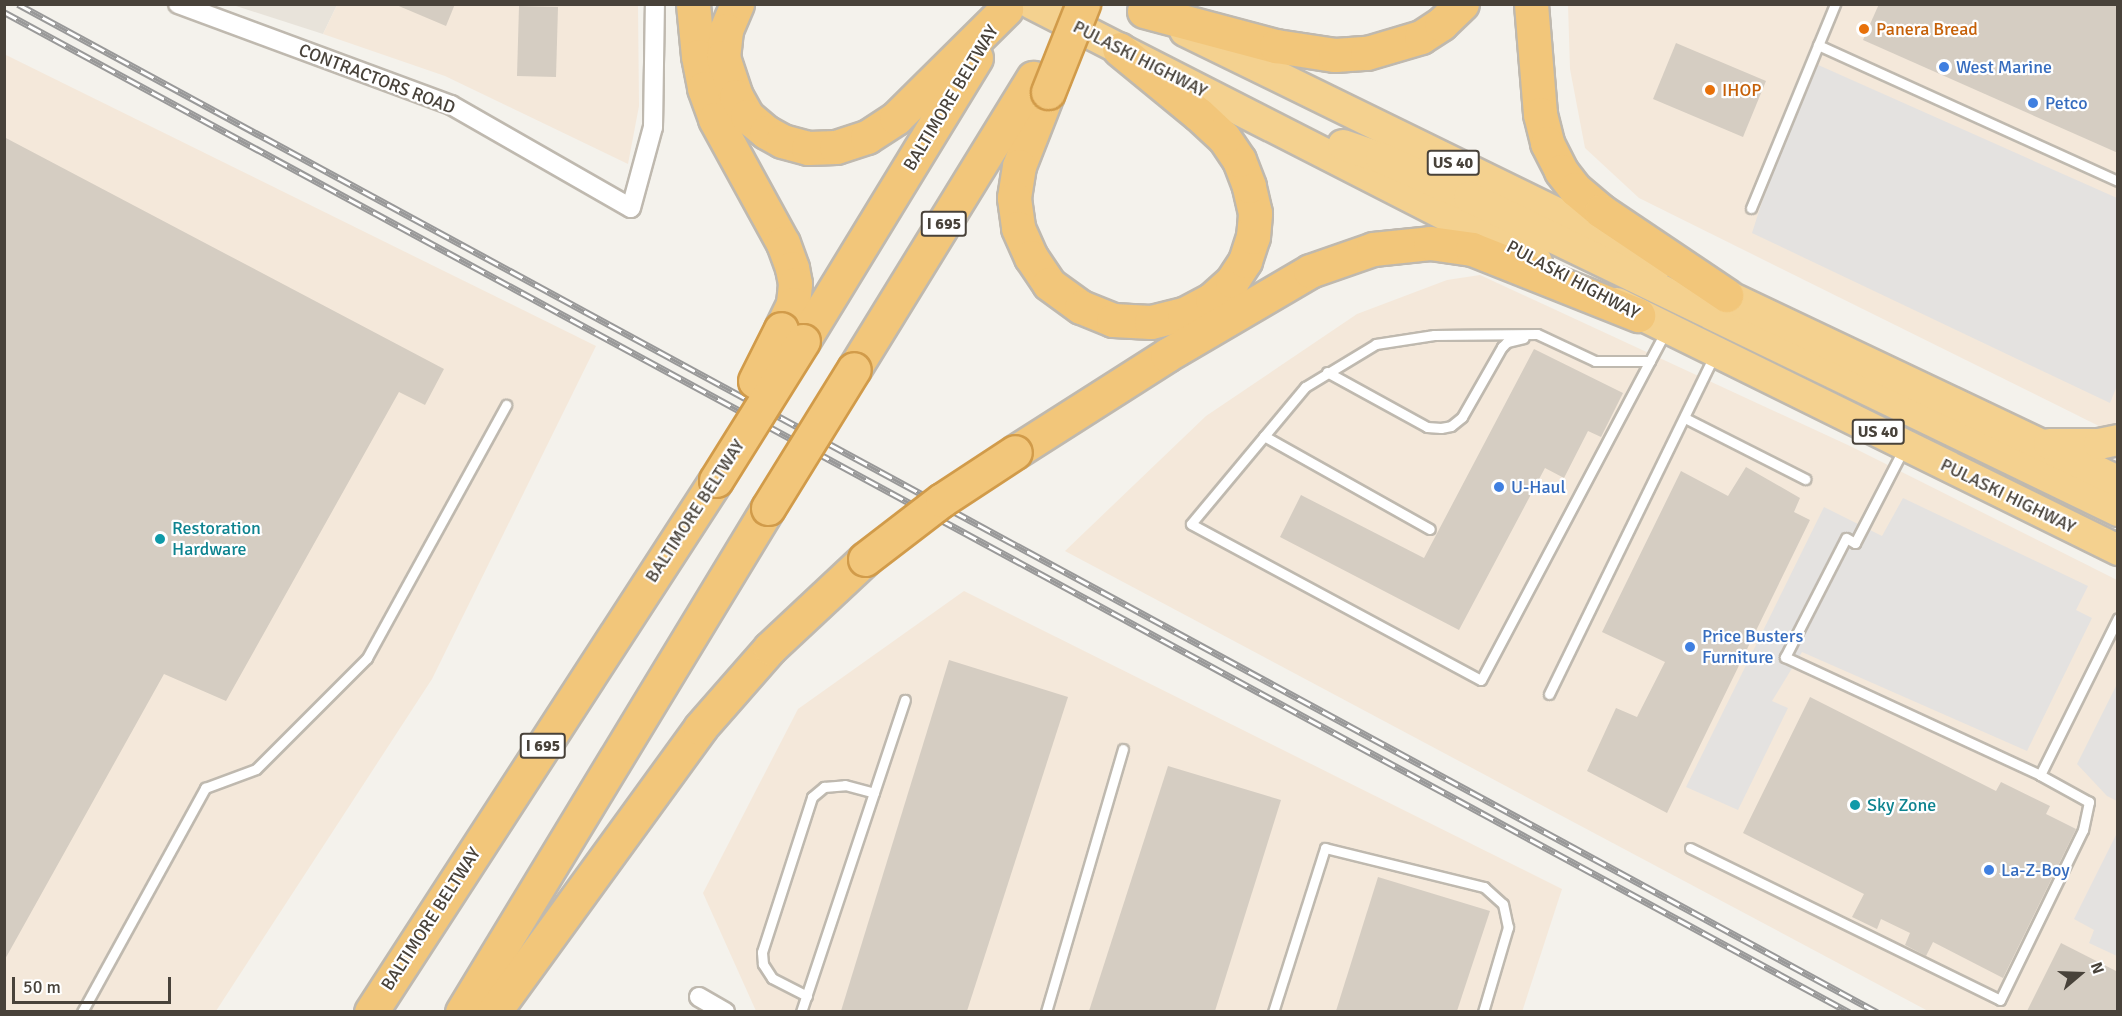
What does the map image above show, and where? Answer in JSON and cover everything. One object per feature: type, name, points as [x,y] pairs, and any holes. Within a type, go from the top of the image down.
[{"type":"highway","points":[[693,4],[698,57],[712,109],[732,153],[783,243],[792,268],[795,284],[792,335]]},
{"type":"highway","points":[[737,4],[726,30],[723,57],[736,96],[747,116],[766,132],[782,141],[808,148],[836,147],[867,137],[896,118],[973,50],[1015,6]]},
{"type":"highway","name":"I 695","points":[[462,1011],[854,369],[1041,85],[1082,4]]},
{"type":"highway","points":[[1137,8],[1276,46],[1335,55],[1377,51],[1421,37],[1441,24],[1462,4]]},
{"type":"highway","points":[[1531,4],[1540,114],[1547,143],[1561,171],[1575,189],[1601,211],[1726,295]]},
{"type":"highway","name":"PULASKI HIGHWAY","points":[[1015,6],[1119,49],[1638,315],[2118,550]]},
{"type":"highway","name":"US 40","points":[[1137,8],[1726,295],[2118,481]]},
{"type":"highway","points":[[1041,85],[1019,166],[1014,198],[1018,228],[1031,257],[1049,284],[1081,307],[1113,320],[1151,322],[1184,314],[1212,300],[1232,280],[1245,261],[1253,237],[1255,213],[1249,186],[1239,160],[1224,138],[1119,49]]},
{"type":"highway","name":"BALTIMORE BELTWAY","points":[[372,1011],[684,528],[792,335],[973,50]]},
{"type":"highway","points":[[1252,116],[1381,158],[1469,197],[2118,511]]},
{"type":"highway","points":[[494,1011],[700,728],[770,648],[865,559],[942,500],[1167,355],[1310,271],[1341,258],[1373,249],[1430,243],[1472,249],[1638,315]]},
{"type":"highway","points":[[2038,443],[2099,444],[2118,440]]},
{"type":"street","name":"CONTRACTORS ROAD","points":[[178,4],[451,105],[631,208],[653,127],[655,4]]},
{"type":"street","points":[[699,997],[725,1011]]},
{"type":"lane","points":[[1751,208],[1835,4]]},
{"type":"lane","points":[[1818,45],[2118,181]]},
{"type":"lane","points":[[1650,361],[1595,361],[1537,334],[1434,335],[1376,344],[1305,387],[1191,524],[1481,680],[1668,329]]},
{"type":"lane","points":[[1327,372],[1427,427],[1441,428],[1451,426],[1462,417],[1502,347],[1508,342],[1537,334]]},
{"type":"lane","points":[[1549,694],[1715,352]]},
{"type":"lane","points":[[82,1011],[206,788],[256,769],[367,658],[506,405]]},
{"type":"lane","points":[[1684,418],[1805,479]]},
{"type":"lane","points":[[1264,436],[1430,530]]},
{"type":"lane","points":[[1690,848],[2000,1000],[2084,830],[2089,802],[2040,775],[1785,657],[1846,538],[1855,543],[1905,446]]},
{"type":"lane","points":[[2040,775],[2118,618]]},
{"type":"lane","points":[[801,1011],[905,700]]},
{"type":"lane","points":[[1046,1011],[1123,749]]},
{"type":"lane","points":[[807,996],[772,978],[763,964],[762,952],[812,797],[824,787],[845,785],[874,793]]},
{"type":"lane","points":[[1274,1011],[1325,848],[1484,888],[1503,904],[1508,927],[1483,1011]]},
{"type":"shaded area","points":[[233,5],[337,5],[323,34]]},
{"type":"shaded area","points":[[337,5],[638,5],[639,106],[628,164],[445,76],[323,34]]},
{"type":"shaded area","points":[[1568,5],[2117,5],[2117,435],[1639,198],[1585,148],[1570,69]]},
{"type":"shaded area","points":[[4,54],[596,346],[432,679],[216,1011],[5,1011]]},
{"type":"shaded area","points":[[1807,60],[2117,198],[2118,383],[2110,403],[1752,233]]},
{"type":"shaded area","points":[[1480,275],[1850,446],[2117,580],[2117,1011],[1928,1011],[1065,551],[1206,416],[1357,314],[1447,280]]},
{"type":"shaded area","points":[[1903,498],[2088,586],[2076,610],[2092,618],[2027,751],[1802,652],[1772,701],[1788,708],[1738,810],[1686,787],[1824,507],[1882,536]]},
{"type":"shaded area","points":[[964,591],[1562,889],[1522,1012],[756,1011],[703,893],[798,709]]},
{"type":"shaded area","points":[[2117,684],[2117,801],[2107,796],[2077,764]]},
{"type":"shaded area","points":[[2117,833],[2117,956],[2089,943],[2094,930],[2074,919]]},
{"type":"building","points":[[394,4],[455,4],[446,26]]},
{"type":"building","points":[[1879,4],[2118,4],[2118,153],[1863,40]]},
{"type":"building","points":[[519,6],[558,7],[556,77],[517,76]]},
{"type":"building","name":"IHOP","points":[[1676,43],[1766,81],[1743,137],[1653,99]]},
{"type":"building","name":"Restoration Hardware","points":[[4,137],[444,369],[425,405],[399,392],[226,701],[164,674],[4,961]]},
{"type":"building","name":"U-Haul","points":[[1534,349],[1623,393],[1601,437],[1588,431],[1564,478],[1545,468],[1459,630],[1280,537],[1301,495],[1424,558]]},
{"type":"building","name":"Price Busters Furniture","points":[[1746,467],[1800,498],[1794,512],[1810,520],[1667,813],[1587,771],[1616,708],[1637,717],[1665,662],[1602,632],[1681,471],[1728,496]]},
{"type":"building","points":[[949,660],[1068,697],[967,1011],[841,1011]]},
{"type":"building","points":[[1810,697],[1996,791],[2001,782],[2050,806],[2046,814],[2076,829],[2003,978],[1933,942],[1926,956],[1905,945],[1910,933],[1881,919],[1877,929],[1852,917],[1864,894],[1743,833]]},
{"type":"building","points":[[1168,766],[1281,800],[1215,1011],[1089,1011]]},
{"type":"building","points":[[1378,877],[1490,911],[1457,1011],[1336,1011]]},
{"type":"building","points":[[2061,943],[2118,972],[2118,1011],[2027,1011]]},
{"type":"railway","points":[[18,4],[1877,1012]]},
{"type":"railway","points":[[4,12],[1849,1012]]},
{"type":"place","name":"Panera Bread","points":[[1864,29]]},
{"type":"place","name":"West Marine","points":[[1944,67]]},
{"type":"place","name":"IHOP","points":[[1710,90]]},
{"type":"place","name":"Petco","points":[[2033,103]]},
{"type":"place","name":"U-Haul","points":[[1499,487]]},
{"type":"place","name":"Restoration Hardware","points":[[160,539]]},
{"type":"place","name":"Price Busters Furniture","points":[[1690,647]]},
{"type":"place","name":"Sky Zone","points":[[1855,805]]},
{"type":"place","name":"La-Z-Boy","points":[[1989,870]]}]
